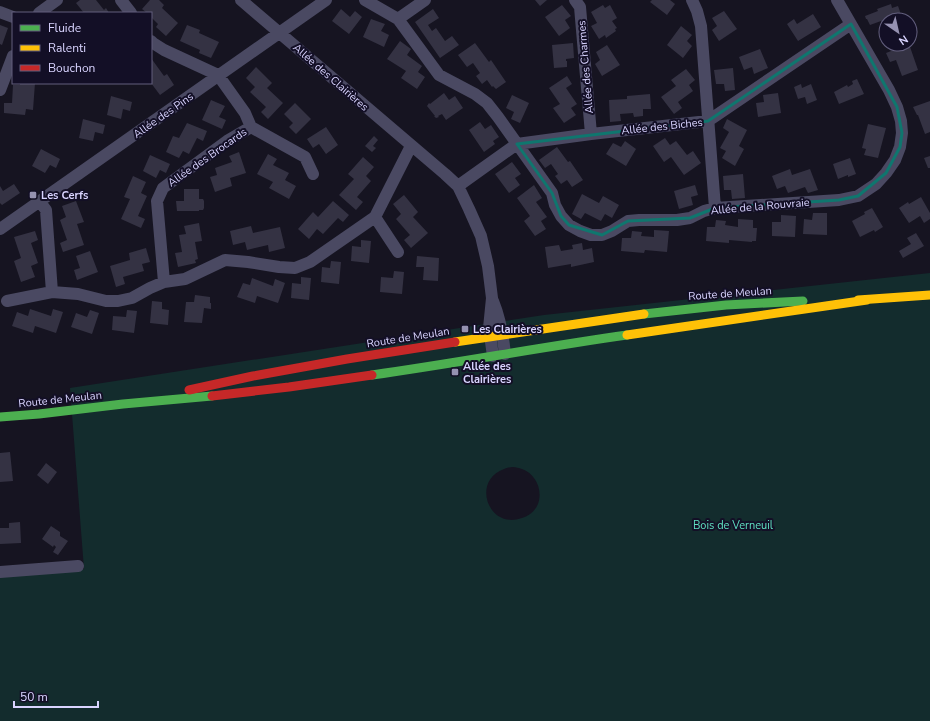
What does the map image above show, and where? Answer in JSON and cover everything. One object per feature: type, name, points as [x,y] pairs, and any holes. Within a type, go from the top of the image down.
[{"type":"main road","name":"Route de Meulan","points":[[123,404],[296,368],[490,336],[683,308],[777,302],[867,300],[930,295]]},
{"type":"main road","name":"Route de Meulan","points":[[0,417],[219,396],[288,387],[398,372],[564,344],[867,300]]},
{"type":"street","points":[[40,12],[57,0]]},
{"type":"street","points":[[121,0],[130,12]]},
{"type":"street","name":"Allée des Clairières","points":[[241,0],[458,186],[481,236],[488,266],[492,298],[503,334],[505,354]]},
{"type":"street","name":"Allée des Pins","points":[[2,225],[40,202],[326,0]]},
{"type":"street","name":"Allée de la Rouvraie","points":[[365,0],[398,19],[439,75],[475,94],[487,103],[552,193],[555,205],[561,216],[569,225],[580,231],[602,235],[612,231],[628,221],[677,220],[690,218],[704,211],[715,208],[839,200],[858,196],[876,184],[895,160],[900,147],[902,133],[901,121],[897,107],[889,90],[837,0]]},
{"type":"street","points":[[398,19],[425,0]]},
{"type":"street","points":[[692,0],[701,26],[715,208]]},
{"type":"street","name":"Allée des Charmes","points":[[577,1],[580,8],[591,134]]},
{"type":"street","points":[[0,12],[12,17]]},
{"type":"street","name":"Allée des Biches","points":[[458,186],[517,144],[708,121],[851,24]]},
{"type":"street","points":[[152,42],[164,50],[218,76]]},
{"type":"street","points":[[0,90],[12,59]]},
{"type":"street","name":"Allée des Brocards","points":[[218,76],[245,113],[250,127],[305,157],[313,174]]},
{"type":"street","name":"Allée des Brocards","points":[[164,282],[157,201],[164,188],[227,141],[250,127]]},
{"type":"street","points":[[7,301],[52,292],[78,294],[106,301],[118,301],[132,298],[164,282],[185,279],[225,260],[295,268],[310,262],[374,217],[412,146]]},
{"type":"street","points":[[40,202],[46,210],[52,292]]},
{"type":"street","points":[[374,217],[398,252]]},
{"type":"street","name":"Allée des Clairières","points":[[492,298],[489,328],[493,356]]},
{"type":"street","points":[[0,572],[78,566]]},
{"type":"highlighted area","points":[[851,24],[897,107],[902,133],[900,147],[886,173],[858,196],[839,200],[715,208],[690,218],[628,221],[602,235],[569,225],[561,216],[552,193],[517,144],[708,121]]},
{"type":"green space","name":"Bois de Verneuil","points":[[930,273],[930,721],[0,721],[0,576],[84,569],[70,388],[544,315]],"holes":[[[509,467],[527,471],[535,479],[540,493],[537,507],[529,515],[510,520],[500,517],[493,511],[488,502],[486,493],[488,483],[494,475]]]},
{"type":"building","points":[[80,0],[96,0],[104,10],[106,8],[108,12],[83,12],[76,3]]},
{"type":"building","points":[[150,0],[159,0],[164,5],[162,8],[178,23],[166,36],[156,27],[158,24],[152,18],[152,12],[146,12],[142,9]]},
{"type":"building","points":[[535,0],[547,0],[540,6]]},
{"type":"building","points":[[652,0],[670,0],[675,4],[667,15],[650,2]]},
{"type":"building","points":[[891,4],[892,8],[898,6],[900,12],[878,12],[878,22],[870,25],[865,16],[878,11],[877,9]]},
{"type":"building","points":[[562,5],[571,16],[565,20],[570,28],[559,36],[545,17]]},
{"type":"building","points":[[603,5],[605,8],[610,5],[617,18],[612,21],[617,28],[615,29],[616,31],[606,38],[605,35],[599,39],[591,26],[597,23],[591,12]]},
{"type":"building","points":[[341,9],[350,17],[355,11],[362,17],[349,34],[332,21]]},
{"type":"building","points":[[433,9],[439,18],[428,25],[432,31],[436,28],[445,41],[452,36],[459,45],[440,58],[415,22]]},
{"type":"building","points":[[724,11],[737,29],[719,41],[712,30],[717,26],[712,18]]},
{"type":"building","points":[[813,14],[821,27],[798,41],[787,24],[794,19],[797,24]]},
{"type":"building","points":[[371,19],[385,24],[381,31],[389,35],[384,47],[363,37]]},
{"type":"building","points":[[0,25],[8,28],[2,45],[0,44]]},
{"type":"building","points":[[187,25],[200,30],[199,33],[219,42],[211,58],[199,53],[200,50],[180,41]]},
{"type":"building","points":[[681,26],[692,35],[687,41],[692,46],[683,58],[667,45]]},
{"type":"building","points":[[400,41],[411,49],[407,55],[422,66],[418,72],[425,77],[417,89],[401,78],[406,71],[387,59]]},
{"type":"building","points":[[475,43],[489,62],[491,60],[506,82],[496,89],[493,86],[492,87],[487,80],[482,84],[476,76],[480,73],[473,63],[467,67],[458,55]]},
{"type":"building","points":[[573,43],[574,58],[566,59],[567,67],[554,68],[552,45]]},
{"type":"building","points":[[607,45],[620,65],[602,76],[595,64],[600,60],[596,52]]},
{"type":"building","points":[[760,49],[768,68],[754,74],[752,67],[744,70],[739,57]]},
{"type":"building","points":[[912,52],[918,70],[902,76],[896,60],[890,62],[886,53]]},
{"type":"building","points":[[152,59],[164,76],[167,74],[174,85],[160,95],[152,84]]},
{"type":"building","points":[[256,67],[272,83],[267,88],[283,103],[268,119],[261,112],[266,107],[250,92],[255,87],[246,78]]},
{"type":"building","points":[[733,68],[735,90],[725,91],[724,84],[716,84],[714,70]]},
{"type":"building","points":[[686,69],[695,80],[689,85],[693,91],[678,102],[682,108],[674,114],[661,97],[676,86],[671,80]]},
{"type":"building","points":[[567,76],[572,84],[566,88],[577,104],[571,108],[576,115],[564,123],[553,108],[560,104],[549,88]]},
{"type":"building","points":[[857,79],[864,94],[839,104],[834,92],[847,85],[848,87],[853,84],[852,81]]},
{"type":"building","points":[[35,84],[33,110],[26,109],[25,115],[4,113],[4,103],[12,103],[13,85]]},
{"type":"building","points":[[801,84],[802,88],[811,84],[817,100],[807,104],[805,97],[798,99],[794,87]]},
{"type":"building","points":[[444,93],[449,100],[455,96],[463,108],[446,120],[442,114],[436,118],[427,106]]},
{"type":"building","points":[[778,93],[781,113],[758,117],[756,103],[764,102],[763,95]]},
{"type":"building","points":[[650,94],[651,109],[643,109],[643,116],[634,117],[633,113],[620,114],[621,121],[610,122],[609,100],[627,99],[627,96]]},
{"type":"building","points":[[512,95],[529,103],[520,123],[511,119],[514,112],[506,108]]},
{"type":"building","points":[[111,96],[132,102],[130,111],[123,109],[121,119],[107,115]]},
{"type":"building","points":[[211,100],[225,106],[219,117],[226,120],[222,129],[202,120]]},
{"type":"building","points":[[930,101],[930,132],[925,134],[918,115],[913,107]]},
{"type":"building","points":[[295,103],[311,119],[296,134],[289,127],[293,123],[284,114]]},
{"type":"building","points":[[83,119],[105,125],[103,134],[95,132],[93,141],[79,138]]},
{"type":"building","points":[[727,119],[747,130],[739,146],[744,149],[735,166],[722,158],[726,151],[720,148],[729,132],[723,128]]},
{"type":"building","points":[[480,122],[485,129],[491,125],[499,137],[493,141],[495,144],[484,152],[469,130]]},
{"type":"building","points":[[187,123],[207,131],[203,141],[197,138],[189,154],[183,151],[179,158],[166,152],[173,136],[179,138]]},
{"type":"building","points":[[868,124],[886,128],[878,158],[864,155],[866,149],[862,148]]},
{"type":"building","points":[[326,127],[338,145],[326,154],[319,144],[313,148],[307,139]]},
{"type":"building","points":[[374,136],[378,140],[373,146],[376,148],[372,152],[365,146]]},
{"type":"building","points":[[665,138],[670,145],[676,141],[687,155],[693,151],[701,163],[684,175],[671,157],[664,162],[653,146]]},
{"type":"building","points":[[625,141],[636,149],[626,166],[606,154],[613,143],[621,147]]},
{"type":"building","points":[[557,147],[568,162],[570,161],[583,180],[572,187],[567,180],[561,184],[555,176],[558,174],[551,164],[545,168],[539,160]]},
{"type":"building","points":[[41,149],[60,159],[56,168],[50,165],[45,173],[32,166]]},
{"type":"building","points":[[239,152],[246,173],[230,178],[232,186],[215,192],[210,177],[217,175],[215,168],[232,162],[229,156]]},
{"type":"building","points":[[268,154],[277,159],[273,165],[289,173],[285,180],[296,186],[289,199],[269,188],[273,182],[257,174]]},
{"type":"building","points":[[150,155],[170,164],[166,173],[160,170],[156,178],[143,171]]},
{"type":"building","points":[[930,156],[930,168],[928,168],[924,158]]},
{"type":"building","points":[[363,157],[374,167],[366,176],[371,181],[357,197],[363,202],[356,210],[339,195],[354,179],[348,174]]},
{"type":"building","points":[[850,158],[856,174],[838,179],[833,164]]},
{"type":"building","points":[[512,162],[521,174],[515,178],[520,185],[509,193],[495,174]]},
{"type":"building","points":[[790,169],[792,175],[810,169],[818,190],[808,193],[805,187],[788,193],[785,186],[777,189],[772,176]]},
{"type":"building","points":[[743,174],[745,198],[732,199],[731,190],[724,190],[723,176]]},
{"type":"building","points":[[133,176],[146,182],[141,193],[147,196],[138,216],[145,219],[141,228],[121,219],[130,199],[124,197]]},
{"type":"building","points":[[14,184],[20,193],[2,205],[0,203],[0,186],[3,191]]},
{"type":"building","points":[[534,185],[542,198],[536,202],[547,217],[541,221],[546,229],[535,236],[524,221],[530,216],[517,198]]},
{"type":"building","points":[[695,185],[698,195],[691,197],[693,205],[679,209],[674,191]]},
{"type":"building","points":[[184,189],[199,189],[199,199],[203,199],[204,201],[203,210],[177,211],[176,201],[184,201]]},
{"type":"building","points":[[582,194],[599,203],[603,196],[619,205],[612,218],[605,214],[601,221],[585,213],[581,219],[572,214]]},
{"type":"building","points":[[404,195],[418,212],[413,217],[428,233],[411,248],[404,240],[410,235],[396,219],[401,214],[393,204]]},
{"type":"building","points":[[921,197],[930,213],[930,219],[924,223],[920,216],[909,223],[899,208],[908,202],[909,204]]},
{"type":"building","points":[[76,201],[84,222],[77,224],[84,245],[63,252],[60,243],[67,240],[60,220],[66,217],[62,206]]},
{"type":"building","points":[[333,201],[349,215],[343,222],[338,218],[323,234],[317,229],[309,239],[298,229],[313,212],[318,217]]},
{"type":"building","points":[[872,208],[883,227],[875,232],[874,230],[860,237],[852,221],[865,214],[864,212]]},
{"type":"building","points":[[813,213],[827,213],[827,235],[803,234],[804,219],[812,220]]},
{"type":"building","points":[[781,215],[796,216],[795,237],[772,236],[772,222],[781,222]]},
{"type":"building","points":[[738,219],[753,220],[753,228],[757,228],[756,241],[729,240],[729,243],[706,241],[707,227],[715,227],[716,220],[726,221],[725,225],[738,227]]},
{"type":"building","points":[[199,223],[202,241],[195,242],[198,259],[195,260],[196,263],[178,267],[175,253],[182,252],[179,235],[186,234],[184,226]]},
{"type":"building","points":[[251,226],[253,233],[280,227],[285,248],[269,252],[268,245],[247,250],[245,242],[233,245],[230,231]]},
{"type":"building","points":[[654,230],[669,231],[667,252],[645,250],[644,253],[621,251],[622,238],[631,238],[632,231],[642,232],[641,236],[654,237]]},
{"type":"building","points":[[35,231],[38,240],[31,243],[38,263],[31,266],[35,277],[21,282],[14,261],[21,258],[14,237]]},
{"type":"building","points":[[916,233],[924,246],[903,258],[899,251],[911,244],[907,238]]},
{"type":"building","points":[[361,240],[371,241],[369,263],[351,261],[352,246],[361,247]]},
{"type":"building","points":[[582,243],[583,250],[592,248],[594,262],[571,267],[571,264],[548,268],[545,247],[559,245],[561,251],[573,249],[572,245]]},
{"type":"building","points":[[146,248],[150,262],[142,264],[144,271],[123,277],[125,284],[116,287],[110,266],[130,260],[129,253]]},
{"type":"building","points":[[90,251],[98,272],[77,280],[74,270],[80,268],[76,256]]},
{"type":"building","points":[[417,256],[439,258],[438,281],[423,280],[424,267],[416,267]]},
{"type":"building","points":[[331,261],[341,262],[339,284],[321,282],[322,267],[330,268]]},
{"type":"building","points":[[394,271],[404,272],[402,294],[380,292],[381,277],[393,278]]},
{"type":"building","points":[[301,277],[311,278],[309,300],[291,298],[292,283],[301,284]]},
{"type":"building","points":[[252,278],[273,286],[275,279],[285,283],[278,303],[257,296],[255,303],[237,297],[243,283],[250,285]]},
{"type":"building","points":[[195,295],[210,297],[211,309],[204,308],[202,323],[184,322],[186,302],[194,302]]},
{"type":"building","points":[[152,301],[162,302],[162,309],[169,310],[168,325],[150,323]]},
{"type":"building","points":[[30,309],[51,316],[53,309],[63,312],[56,333],[35,326],[33,333],[12,326],[17,312],[28,316]]},
{"type":"building","points":[[90,310],[99,313],[92,334],[71,327],[76,313],[87,317]]},
{"type":"building","points":[[127,310],[137,311],[134,333],[112,330],[113,316],[126,317]]},
{"type":"building","points":[[10,452],[13,481],[0,482],[0,453]]},
{"type":"building","points":[[46,463],[57,472],[48,484],[37,475]]},
{"type":"building","points":[[20,522],[21,543],[0,544],[0,528],[9,528],[9,523]]},
{"type":"building","points":[[51,526],[60,532],[60,536],[68,541],[58,555],[53,552],[56,547],[54,545],[53,547],[42,539]]},
{"type":"traffic: fast","points":[[644,314],[726,305],[803,301]]},
{"type":"traffic: fast","points":[[372,375],[627,335]]},
{"type":"traffic: fast","points":[[0,417],[212,396]]},
{"type":"traffic: slow","points":[[858,300],[930,295]]},
{"type":"traffic: slow","points":[[627,335],[867,300]]},
{"type":"traffic: slow","points":[[455,342],[644,314]]},
{"type":"traffic: jam","points":[[189,390],[253,376],[347,359],[455,342]]},
{"type":"traffic: jam","points":[[212,396],[372,375]]},
{"type":"place","name":"Les Cerfs","points":[[33,195]]},
{"type":"place","name":"Les Clairières","points":[[465,329]]},
{"type":"place","name":"Allée des Clairières","points":[[455,372]]}]
